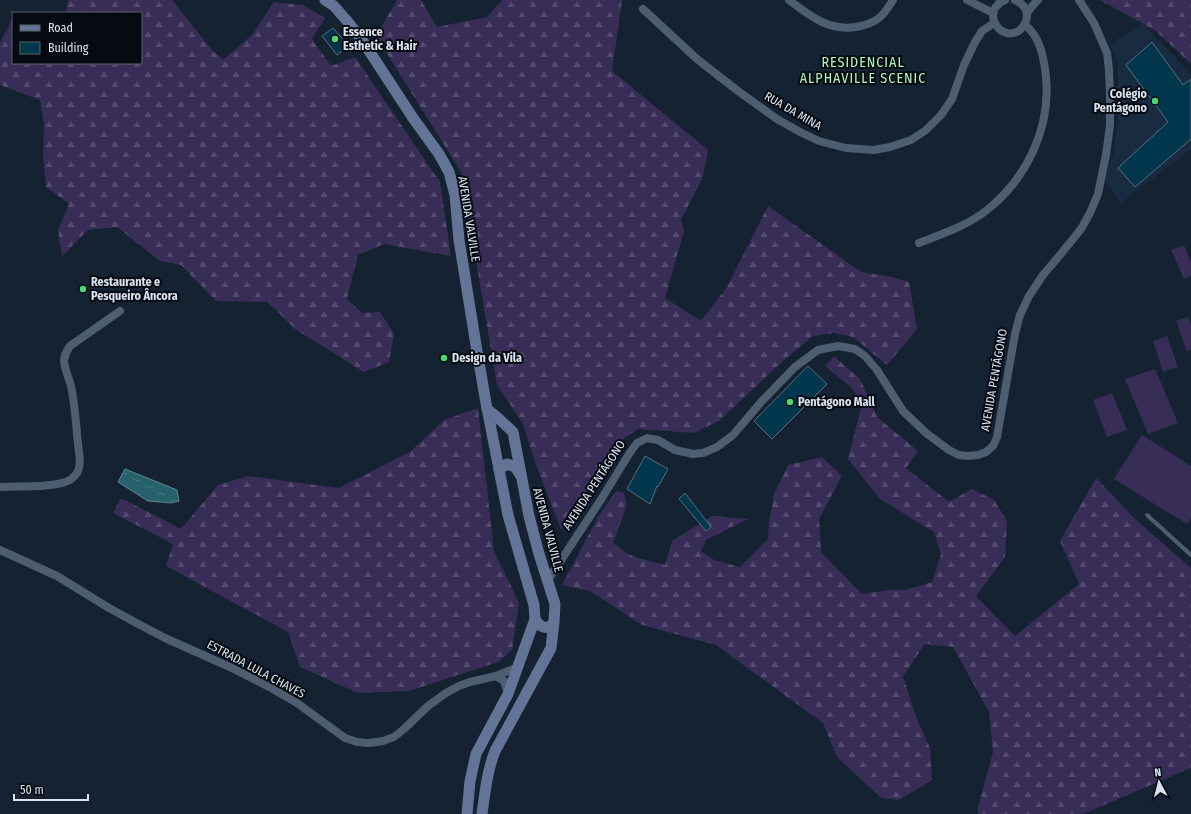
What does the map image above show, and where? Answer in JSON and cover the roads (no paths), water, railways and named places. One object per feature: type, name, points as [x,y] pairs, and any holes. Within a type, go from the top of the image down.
[{"type":"main road","name":"AVENIDA VALVILLE","points":[[325,0],[334,6],[364,43],[413,118],[439,154],[448,172],[455,195],[464,272],[487,409],[508,515],[534,605],[535,619]]},
{"type":"main road","name":"AVENIDA VALVILLE","points":[[487,409],[497,416],[513,432],[529,516],[555,604],[554,622]]},
{"type":"main road","points":[[499,469],[507,464],[515,467],[522,479]]},
{"type":"main road","points":[[534,605],[539,601],[546,599],[555,604]]},
{"type":"main road","points":[[535,619],[538,624],[545,627],[552,626],[554,622]]},
{"type":"main road","points":[[467,814],[470,781],[476,754],[508,694],[535,619]]},
{"type":"main road","points":[[482,814],[490,764],[495,751],[551,648],[554,622]]},
{"type":"street","points":[[788,0],[823,24],[853,28],[868,24],[880,18],[893,0]]},
{"type":"street","points":[[967,0],[993,13]]},
{"type":"street","points":[[1005,0],[999,3],[993,13],[994,23],[1001,31],[1006,33],[1017,32],[1025,25],[1027,13],[1021,3],[1015,0]]},
{"type":"street","points":[[1027,13],[1038,0]]},
{"type":"street","name":"AVENIDA PENTÁGONO","points":[[548,580],[637,443],[647,438],[658,440],[675,450],[693,454],[703,453],[717,447],[733,435],[761,402],[795,367],[818,350],[838,346],[855,349],[865,356],[877,370],[903,412],[926,433],[949,450],[959,455],[968,456],[986,452],[993,446],[997,437],[1015,334],[1020,315],[1029,296],[1043,274],[1084,224],[1098,194],[1106,155],[1110,125],[1109,70],[1107,53],[1094,24],[1079,0]]},
{"type":"street","name":"RUA DA MINA","points":[[643,9],[697,59],[777,119],[800,132],[819,140],[846,148],[874,150],[890,147],[911,140],[926,130],[941,115],[952,99],[964,65],[975,42],[982,30],[994,23]]},
{"type":"street","points":[[919,243],[968,222],[987,210],[1005,193],[1019,176],[1037,143],[1044,123],[1047,84],[1041,50],[1030,29],[1025,25]]},
{"type":"street","points":[[0,488],[63,483],[71,480],[76,475],[79,469],[80,461],[78,436],[71,387],[64,357],[70,346],[120,311]]},
{"type":"street","name":"ESTRADA LULA CHAVES","points":[[0,550],[58,576],[109,608],[164,638],[232,668],[271,688],[297,703],[345,738],[356,742],[369,743],[394,737],[428,706],[446,693],[470,682],[496,676],[518,667]]},
{"type":"street","points":[[496,676],[504,681],[508,694]]},
{"type":"lane","points":[[1147,514],[1191,554]]},
{"type":"water","points":[[125,469],[177,490],[179,501],[171,503],[148,501],[118,482]]},
{"type":"place","name":"Essence Esthetic & Hair","points":[[335,39]]},
{"type":"place","name":"Colégio Pentágono","points":[[1155,101]]},
{"type":"place","name":"Restaurante e Pesqueiro Âncora","points":[[83,289]]},
{"type":"place","name":"Design da Vila","points":[[444,358]]},
{"type":"place","name":"Pentágono Mall","points":[[790,402]]},
{"type":"district","name":"RESIDENCIAL ALPHAVILLE SCENIC","points":[[863,70]]}]
